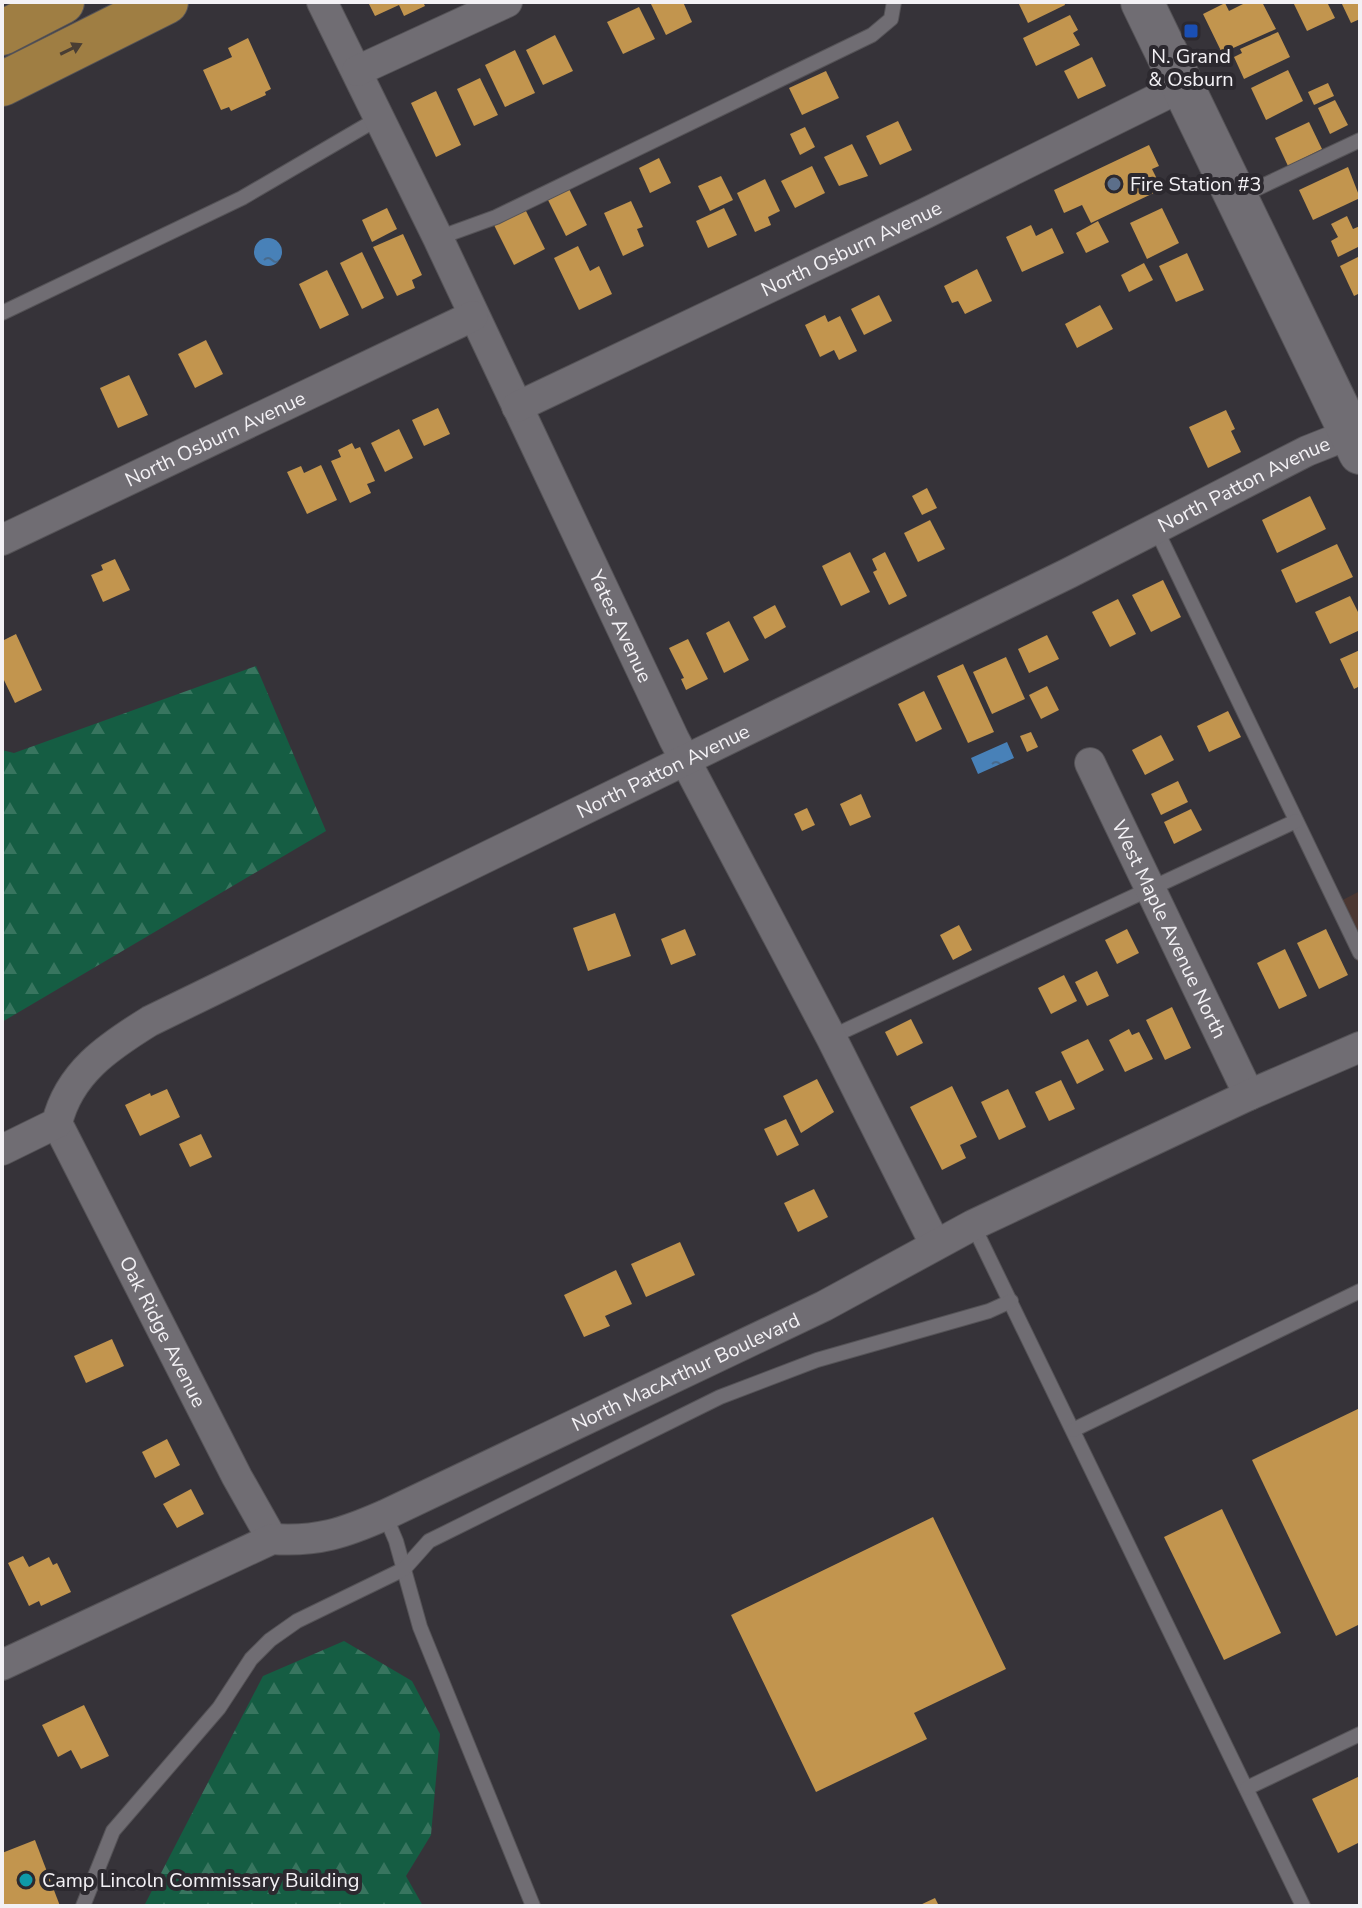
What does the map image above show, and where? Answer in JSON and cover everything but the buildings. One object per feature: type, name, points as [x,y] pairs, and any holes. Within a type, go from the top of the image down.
[{"type":"main road","points":[[2,33],[62,2]]},
{"type":"main road","points":[[2,84],[166,2]]},
{"type":"main road","points":[[1142,2],[1357,438]]},
{"type":"street","name":"Yates Avenue","points":[[322,2],[438,238],[686,761],[831,1037],[935,1244]]},
{"type":"street","points":[[357,71],[507,2]]},
{"type":"street","name":"North Osburn Avenue","points":[[517,407],[926,213],[1183,86]]},
{"type":"street","name":"North Osburn Avenue","points":[[2,540],[473,316]]},
{"type":"street","name":"North Patton Avenue","points":[[57,1123],[63,1100],[85,1070],[109,1047],[150,1021],[686,761],[1307,451],[1357,438]]},
{"type":"street","name":"West Maple Avenue North","points":[[1090,763],[1249,1095]]},
{"type":"street","name":"North MacArthur Boulevard","points":[[2,1665],[272,1539],[311,1540],[360,1526],[385,1515],[824,1306],[973,1225],[1249,1095],[1360,1047]]},
{"type":"street","points":[[2,1150],[57,1123]]},
{"type":"street","name":"Oak Ridge Avenue","points":[[57,1123],[237,1477],[272,1539]]},
{"type":"lane","points":[[438,238],[496,217],[872,35],[891,19],[894,2]]},
{"type":"lane","points":[[2,313],[242,198],[379,118]]},
{"type":"lane","points":[[1237,198],[1360,140]]},
{"type":"lane","points":[[1156,529],[1360,953]]},
{"type":"lane","points":[[831,1037],[1296,821]]},
{"type":"lane","points":[[973,1225],[1303,1906]]},
{"type":"lane","points":[[1073,1430],[1360,1291]]},
{"type":"lane","points":[[83,1906],[113,1831],[219,1708],[251,1659],[270,1640],[297,1621],[404,1569],[429,1541],[694,1408],[817,1360],[989,1311],[1011,1301]]},
{"type":"lane","points":[[385,1515],[420,1627],[533,1906]]},
{"type":"lane","points":[[1247,1788],[1360,1734]]},
{"type":"shaded area","points":[[1360,891],[1360,967],[1331,906]]},
{"type":"green space","points":[[256,666],[326,831],[2,1022],[2,750],[14,753]]},
{"type":"green space","points":[[344,1641],[412,1681],[440,1734],[431,1835],[406,1876],[423,1906],[144,1906],[263,1676]]},
{"type":"water","points":[[268,238],[278,242],[282,252],[278,262],[268,266],[258,262],[254,252],[258,242]]},
{"type":"water","points":[[1007,742],[1014,758],[978,774],[971,758]]},
{"type":"place","name":"N. Grand & Osburn","points":[[1191,31]]},
{"type":"place","name":"Fire Station #3","points":[[1114,184]]},
{"type":"place","name":"Camp Lincoln Commissary Building","points":[[26,1880]]}]
